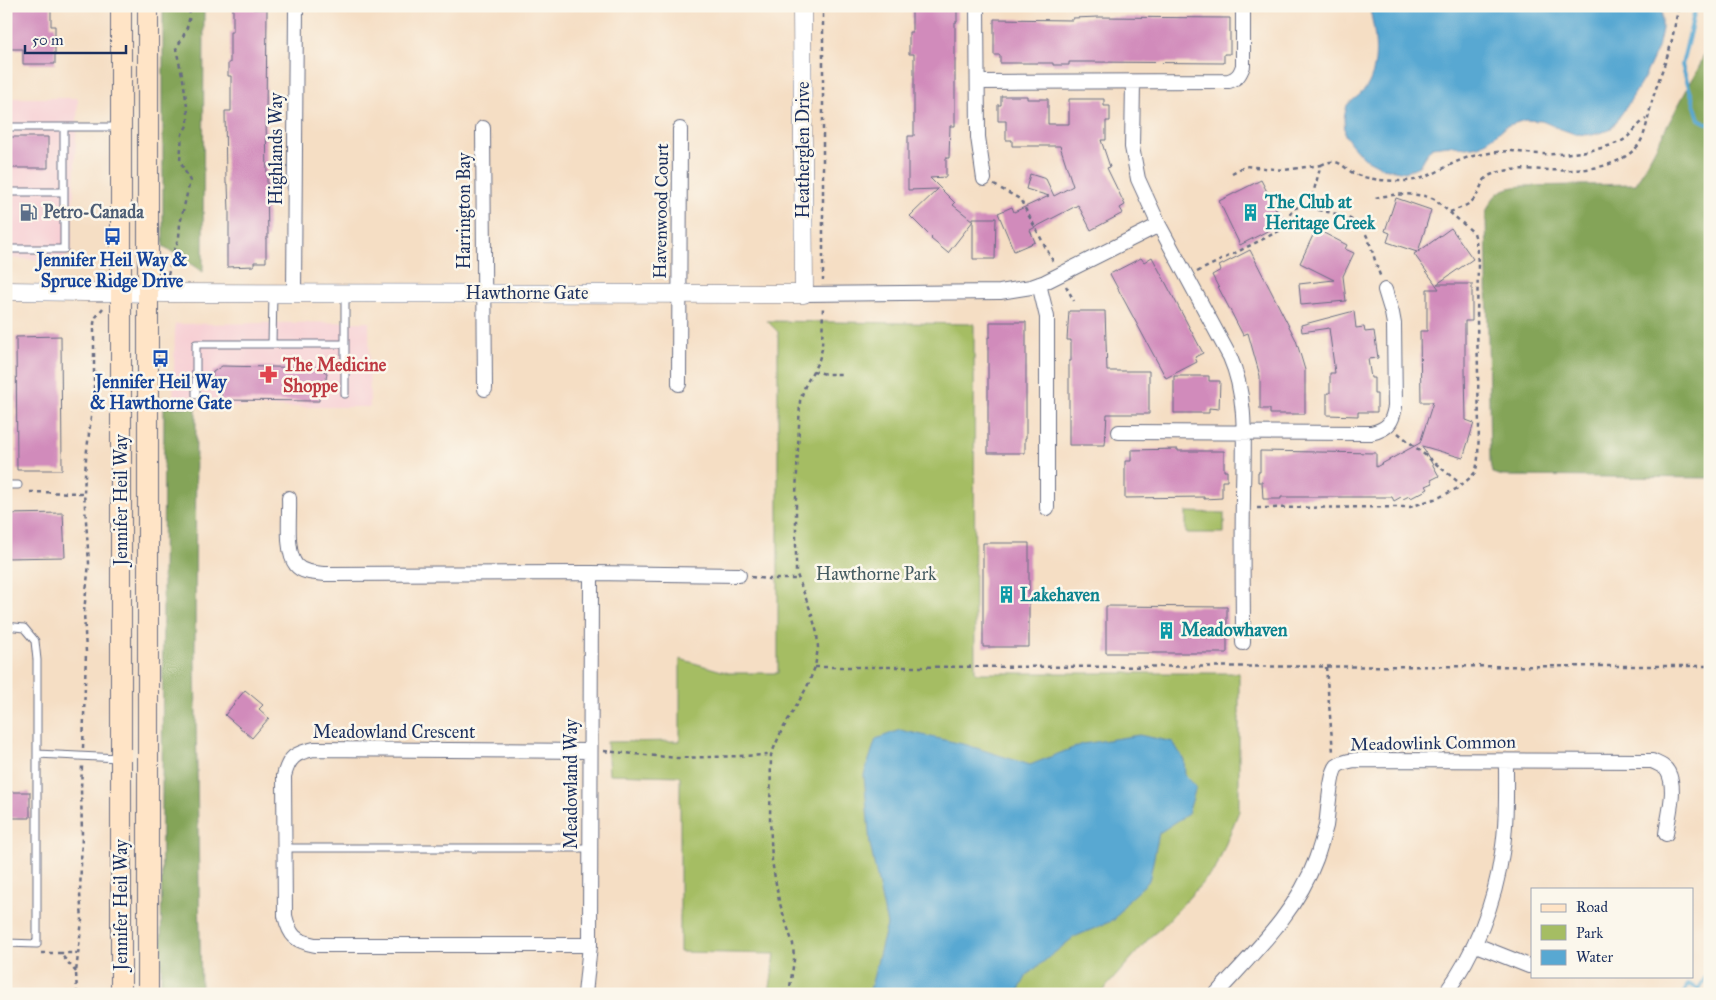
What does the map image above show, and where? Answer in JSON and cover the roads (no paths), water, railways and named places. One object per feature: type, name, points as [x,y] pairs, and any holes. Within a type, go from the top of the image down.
[{"type":"main road","name":"Jennifer Heil Way","points":[[120,994],[122,758],[121,6]]},
{"type":"main road","name":"Jennifer Heil Way","points":[[148,6],[148,994]]},
{"type":"street","name":"Highlands Way","points":[[294,292],[296,6]]},
{"type":"street","name":"Heatherglen Drive","points":[[802,6],[804,294]]},
{"type":"street","points":[[977,6],[978,138],[984,179]]},
{"type":"street","points":[[978,82],[1222,82],[1236,79],[1241,73],[1243,66],[1243,6]]},
{"type":"street","points":[[1133,82],[1132,147],[1135,169],[1142,192],[1235,368],[1241,392],[1243,432],[1243,643]]},
{"type":"street","name":"Harrington Bay","points":[[483,128],[485,388]]},
{"type":"street","name":"Havenwood Court","points":[[679,384],[680,129]]},
{"type":"street","name":"Hawthorne Gate","points":[[6,291],[679,294],[1000,292],[1024,289],[1039,284],[1159,225]]},
{"type":"street","points":[[1039,284],[1047,317],[1047,508]]},
{"type":"street","points":[[1119,432],[1371,433],[1384,429],[1390,425],[1395,407],[1394,324],[1385,290]]},
{"type":"street","points":[[290,498],[291,555],[296,566],[310,572],[325,574],[739,575]]},
{"type":"street","name":"Meadowland Way","points":[[585,994],[590,945],[591,574]]},
{"type":"street","name":"Meadowland Crescent","points":[[590,750],[314,749],[301,752],[292,758],[286,766],[284,776],[286,916],[292,935],[302,942],[315,944],[590,945]]},
{"type":"street","name":"Meadowlink Common","points":[[1216,994],[1270,934],[1300,895],[1320,847],[1336,767],[1343,762],[1355,760],[1652,761],[1661,765],[1667,771],[1671,782],[1672,794],[1666,834]]},
{"type":"street","points":[[1445,994],[1476,944],[1493,895],[1502,854],[1505,823],[1506,761]]},
{"type":"street","points":[[1476,944],[1529,966]]},
{"type":"lane","points":[[6,127],[121,127]]},
{"type":"lane","points":[[6,249],[64,249],[64,127]]},
{"type":"lane","points":[[6,192],[64,192]]},
{"type":"lane","points":[[272,344],[273,292]]},
{"type":"lane","points":[[345,292],[345,394]]},
{"type":"lane","points":[[196,395],[196,344],[345,344]]},
{"type":"lane","points":[[6,485],[18,485]]},
{"type":"lane","points":[[6,626],[24,628],[35,641],[37,660],[37,944],[6,943]]},
{"type":"lane","points":[[37,754],[122,758]]},
{"type":"lane","points":[[284,848],[590,848]]},
{"type":"water","points":[[1369,6],[1662,6],[1662,29],[1658,48],[1644,78],[1610,130],[1592,135],[1575,134],[1542,121],[1525,120],[1506,126],[1479,146],[1466,148],[1449,145],[1432,147],[1419,166],[1405,172],[1383,168],[1364,158],[1345,135],[1344,118],[1347,105],[1367,86],[1374,65],[1375,35]]},
{"type":"water","points":[[900,730],[967,745],[1030,765],[1083,744],[1139,735],[1173,742],[1184,760],[1185,775],[1196,787],[1188,814],[1159,833],[1149,881],[1129,899],[1114,920],[1074,937],[1027,975],[1017,994],[869,994],[887,925],[870,844],[864,775],[876,739]]},
{"type":"waterway","points":[[1696,6],[1682,65],[1699,119],[1710,125]]},
{"type":"waterway","points":[[1684,994],[1688,984],[1699,989],[1710,969]]},
{"type":"place","name":"Petro-Canada","points":[[29,212]]},
{"type":"place","name":"The Club at Heritage Creek","points":[[1251,212]]},
{"type":"place","name":"Jennifer Heil Way & Spruce Ridge Drive","points":[[112,237]]},
{"type":"place","name":"Jennifer Heil Way & Hawthorne Gate","points":[[161,359]]},
{"type":"place","name":"The Medicine Shoppe","points":[[269,375]]},
{"type":"place","name":"Lakehaven","points":[[1006,595]]},
{"type":"place","name":"Meadowhaven","points":[[1167,630]]},
{"type":"park label","name":"Hawthorne Park","points":[[876,574]]}]
